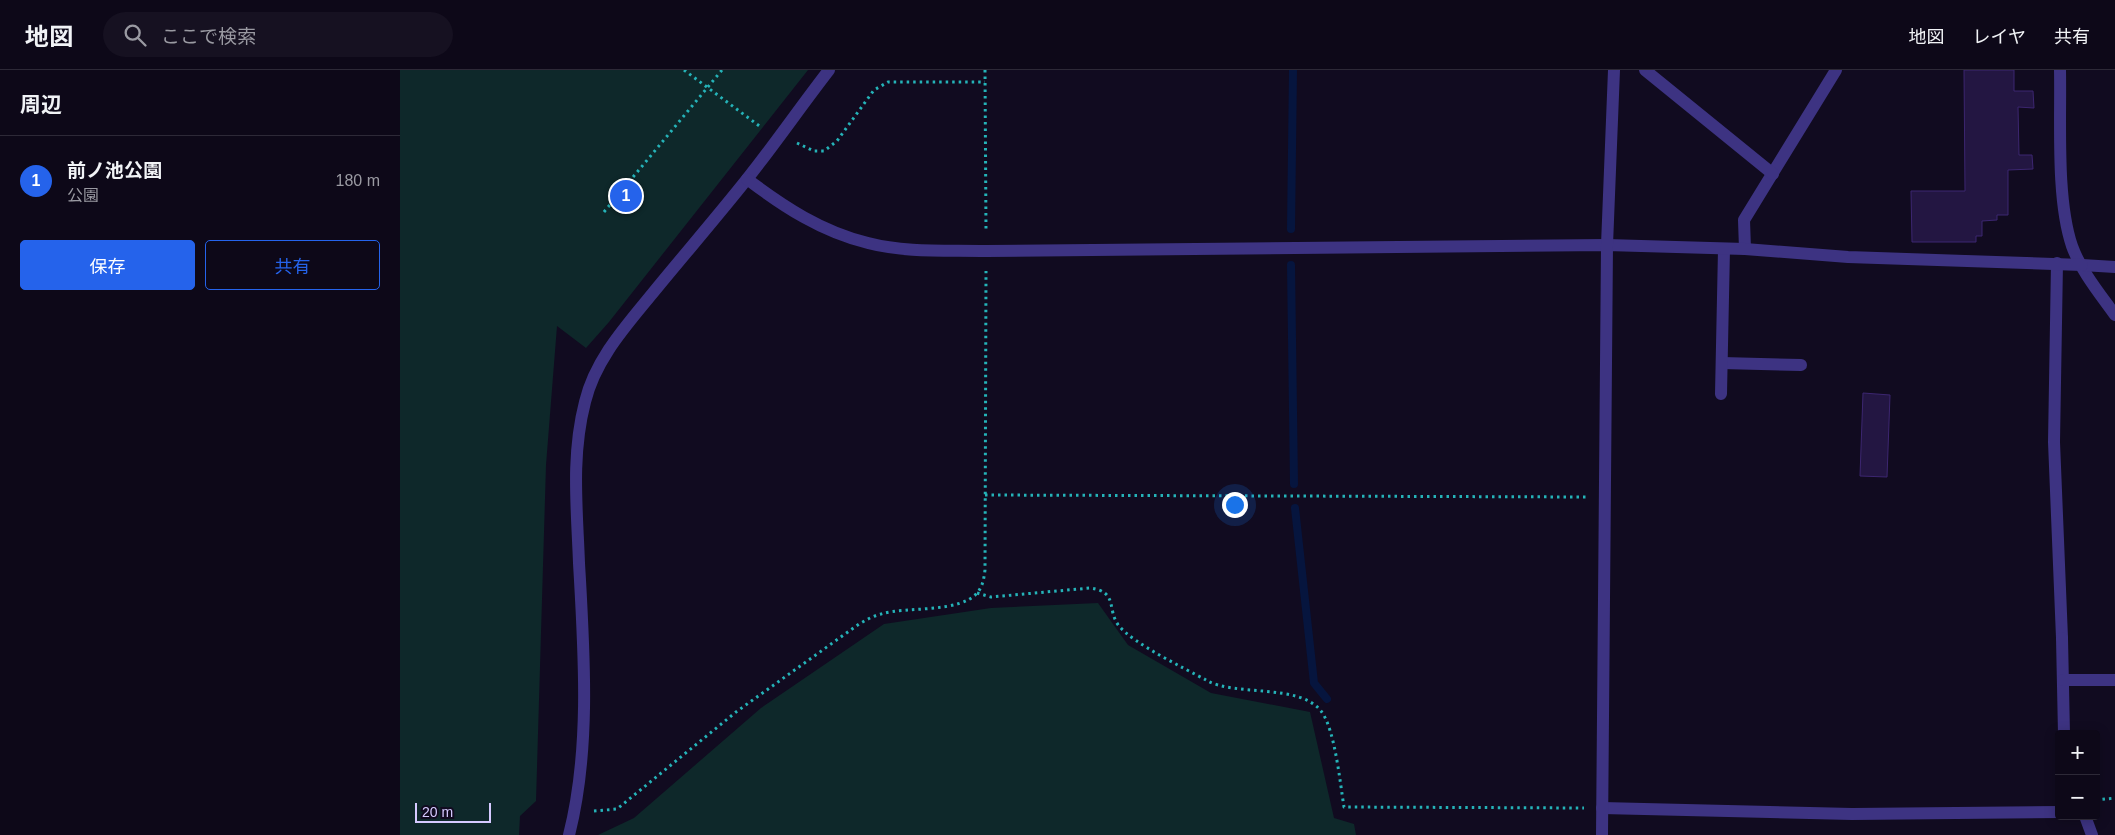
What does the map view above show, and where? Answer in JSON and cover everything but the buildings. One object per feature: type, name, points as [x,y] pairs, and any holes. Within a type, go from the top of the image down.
[{"type":"street","points":[[570,835],[580,777],[583,654],[576,453],[585,400],[597,368],[626,326],[747,178],[829,70]]},
{"type":"street","points":[[1602,835],[1607,245],[1614,70]]},
{"type":"street","points":[[1645,70],[1773,174]]},
{"type":"street","points":[[1745,249],[1744,220],[1836,70]]},
{"type":"street","points":[[2060,70],[2062,175],[2065,214],[2072,246],[2082,265],[2115,315]]},
{"type":"street","points":[[747,178],[783,206],[843,235],[867,243],[922,250],[1607,245],[1745,249],[1848,257],[2057,263],[2115,267]]},
{"type":"street","points":[[1721,394],[1724,249]]},
{"type":"street","points":[[2057,263],[2054,442],[2064,730]]},
{"type":"street","points":[[1722,363],[1801,365]]},
{"type":"street","points":[[2063,680],[2115,680]]},
{"type":"street","points":[[1602,808],[1852,814],[2055,812]]},
{"type":"street","points":[[2086,820],[2092,835]]},
{"type":"path","points":[[684,70],[777,139],[797,143],[814,151],[824,151],[837,141],[874,90],[888,82],[985,82]]},
{"type":"path","points":[[604,212],[722,70]]},
{"type":"path","points":[[575,813],[617,809],[736,712],[859,624],[881,614],[945,606],[969,598],[977,593],[984,583],[985,70]]},
{"type":"path","points":[[985,494],[1604,497]]},
{"type":"path","points":[[977,593],[992,597],[1090,588],[1100,589],[1108,595],[1119,625],[1137,640],[1212,684],[1308,699],[1321,711],[1330,727],[1344,807],[1602,808]]},
{"type":"path","points":[[2100,800],[2115,798]]},
{"type":"green space","points":[[400,70],[808,70],[609,322],[586,348],[557,326],[546,465],[536,801],[520,816],[519,835],[400,835]]},
{"type":"green space","points":[[1098,603],[1128,645],[1211,693],[1310,712],[1334,818],[1354,824],[1356,835],[598,835],[634,818],[761,708],[884,624],[991,608]]},
{"type":"waterway","points":[[1291,229],[1293,70]]},
{"type":"waterway","points":[[1291,265],[1294,484]]},
{"type":"waterway","points":[[1295,508],[1314,683],[1327,699]]},
{"type":"place","name":"前ノ池公園","points":[[626,196]]}]
